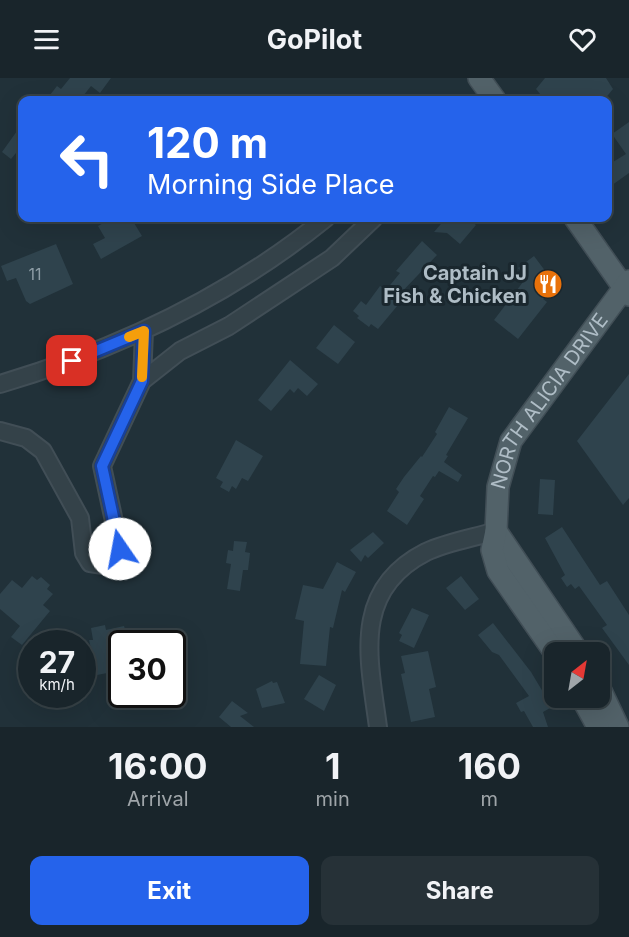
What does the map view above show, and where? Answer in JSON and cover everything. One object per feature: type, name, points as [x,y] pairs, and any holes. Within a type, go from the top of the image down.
[{"type":"main road","points":[[578,222],[627,288]]},
{"type":"main road","name":"NORTH ALICIA DRIVE","points":[[547,642],[498,571],[492,550],[496,531],[498,487],[511,441],[627,288]]},
{"type":"main road","points":[[496,531],[571,642]]},
{"type":"main road","points":[[588,708],[598,727]]},
{"type":"main road","points":[[609,708],[618,727]]},
{"type":"street","points":[[0,384],[72,361],[144,331],[203,301],[286,251],[321,222]]},
{"type":"street","points":[[142,381],[180,351],[229,326],[332,258],[370,222]]},
{"type":"street","points":[[0,431],[26,438],[43,451],[80,518],[84,553],[90,563],[104,565],[114,561],[120,549],[102,466],[142,381],[144,331]]},
{"type":"street","points":[[378,727],[368,644],[372,614],[377,598],[396,573],[426,552],[496,531]]},
{"type":"building","points":[[70,78],[111,78],[100,93],[91,86],[83,96],[50,95],[57,86],[61,89]]},
{"type":"building","points":[[545,78],[606,78],[613,89],[607,96],[542,96],[536,89]]},
{"type":"building","points":[[629,122],[629,173],[612,185],[612,163],[626,154],[612,134]]},
{"type":"building","points":[[18,130],[18,155],[16,153],[11,159],[2,152]]},
{"type":"building","points":[[106,222],[133,222],[142,236],[101,259],[93,244],[105,238],[98,226]]},
{"type":"building","points":[[443,222],[472,222],[476,225],[460,244],[447,233],[434,232]]},
{"type":"building","points":[[422,241],[437,255],[398,296],[403,299],[378,329],[371,324],[369,327],[357,318],[359,316],[353,311],[361,301],[366,305],[380,286],[386,290],[400,273],[396,271]]},
{"type":"building","points":[[56,244],[73,284],[30,304],[26,301],[16,278],[7,281],[1,266]]},
{"type":"building","points":[[534,256],[558,288],[543,299],[547,302],[518,339],[494,320],[526,278],[518,268]]},
{"type":"building","points":[[334,325],[355,342],[338,364],[316,348]]},
{"type":"building","points":[[290,360],[318,384],[307,396],[298,388],[294,393],[290,389],[271,411],[258,400]]},
{"type":"building","points":[[629,374],[629,498],[623,505],[577,441]]},
{"type":"building","points":[[449,407],[468,418],[444,462],[462,475],[458,482],[439,471],[435,477],[433,476],[420,496],[424,499],[407,525],[387,511],[399,492],[396,489],[437,434],[435,432]]},
{"type":"building","points":[[236,440],[263,456],[248,481],[242,478],[236,489],[232,486],[229,492],[220,487],[223,482],[216,478]]},
{"type":"building","points":[[540,479],[555,480],[553,515],[538,514]]},
{"type":"building","points":[[562,527],[600,585],[607,581],[629,615],[629,665],[602,628],[607,625],[579,586],[575,589],[571,584],[567,587],[561,578],[565,575],[545,538]]},
{"type":"building","points":[[373,532],[384,543],[368,558],[365,555],[361,562],[350,550]]},
{"type":"building","points":[[234,541],[247,542],[245,552],[250,553],[248,570],[243,570],[240,591],[227,589],[231,564],[226,563],[228,550],[233,551]]},
{"type":"building","points":[[337,562],[356,572],[345,592],[342,590],[333,628],[330,627],[326,666],[300,664],[304,621],[295,619],[303,585],[323,589]]},
{"type":"building","points":[[32,576],[37,580],[41,577],[50,585],[47,589],[53,594],[43,605],[50,611],[34,630],[18,630],[18,642],[11,637],[20,626],[0,609],[0,594],[12,580],[22,588]]},
{"type":"building","points":[[461,576],[479,599],[465,610],[446,588]]},
{"type":"building","points":[[412,608],[429,615],[414,648],[399,641],[402,635],[399,633]]},
{"type":"building","points":[[493,623],[531,672],[544,694],[544,708],[550,708],[543,712],[548,727],[533,727],[524,711],[521,712],[516,703],[529,696],[499,655],[492,652],[478,635]]},
{"type":"building","points":[[105,625],[106,630],[124,626],[125,629],[134,628],[134,630],[108,630],[108,673],[97,675],[96,630],[91,628]]},
{"type":"building","points":[[428,651],[436,687],[429,689],[435,717],[411,722],[401,674],[405,673],[401,656]]},
{"type":"building","points":[[319,675],[336,685],[324,711],[304,699]]},
{"type":"building","points":[[272,681],[277,682],[285,703],[262,708],[256,689]]},
{"type":"building","points":[[232,701],[248,713],[240,716],[254,727],[231,727],[219,717]]},
{"type":"slow traffic","points":[[129,337],[144,331],[142,377]]},
{"type":"place","name":"Captain JJ Fish & Chicken","points":[[548,284]]},
{"type":"route","points":[[72,361],[144,331],[142,381],[102,466],[120,549]]}]
